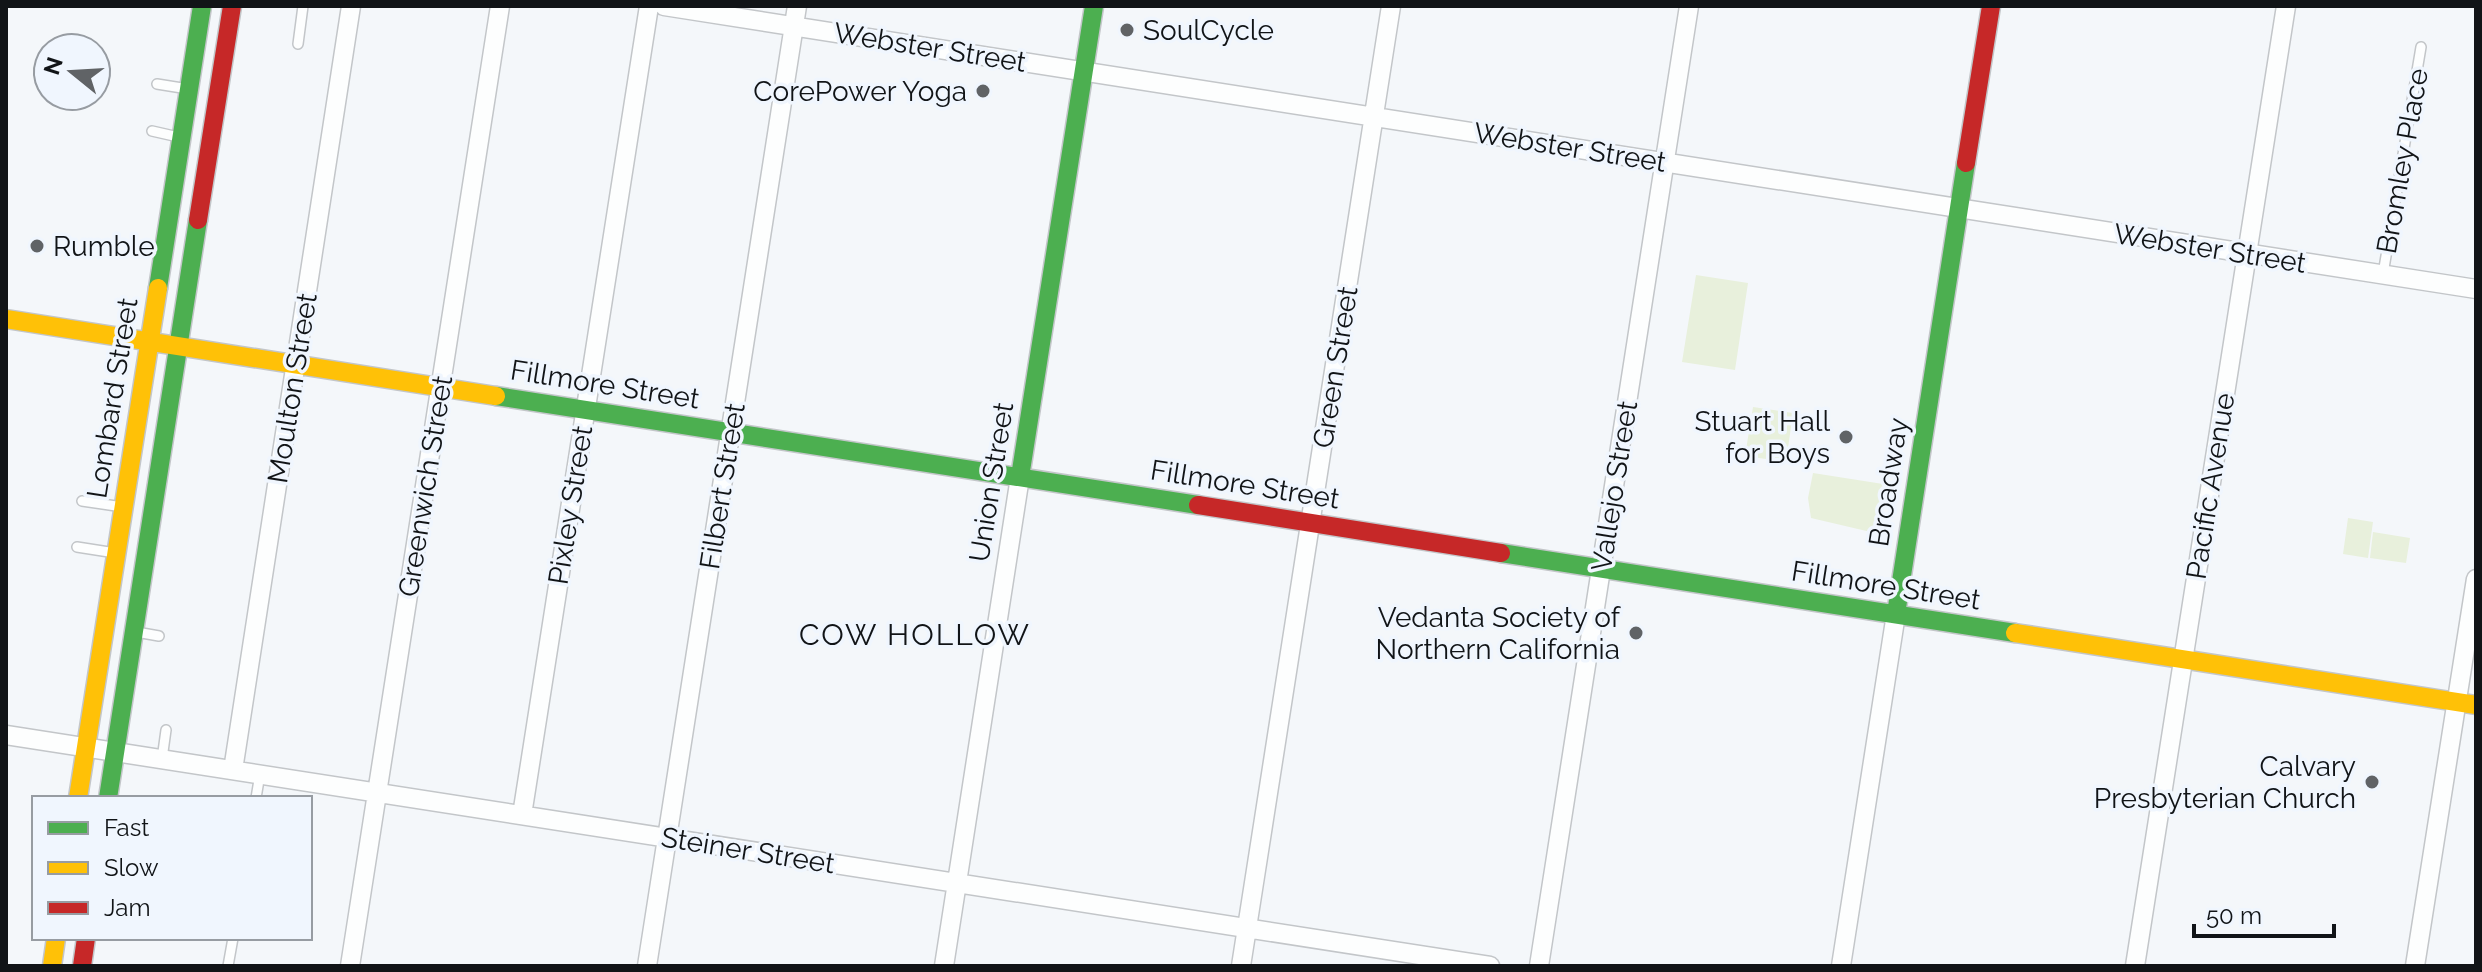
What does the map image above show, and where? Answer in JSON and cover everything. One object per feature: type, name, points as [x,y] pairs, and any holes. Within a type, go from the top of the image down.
[{"type":"main road","name":"Lombard Street","points":[[78,796],[202,6]]},
{"type":"main road","name":"Lombard Street","points":[[108,796],[232,6]]},
{"type":"main road","name":"Union Street","points":[[1020,477],[1094,6]]},
{"type":"main road","name":"Broadway","points":[[1896,614],[1991,6]]},
{"type":"main road","name":"Fillmore Street","points":[[6,319],[2476,705]]},
{"type":"main road","points":[[52,966],[56,940]]},
{"type":"main road","points":[[82,966],[86,940]]},
{"type":"street","name":"Moulton Street","points":[[233,770],[351,6]]},
{"type":"street","name":"Greenwich Street","points":[[350,966],[500,6]]},
{"type":"street","name":"Pixley Street","points":[[522,815],[649,6]]},
{"type":"street","name":"Webster Street","points":[[664,6],[2476,289]]},
{"type":"street","name":"Filbert Street","points":[[647,966],[797,6]]},
{"type":"street","name":"Green Street","points":[[1241,966],[1391,6]]},
{"type":"street","name":"Vallejo Street","points":[[1539,966],[1689,6]]},
{"type":"street","name":"Pacific Avenue","points":[[2135,966],[2286,6]]},
{"type":"street","name":"Union Street","points":[[944,966],[1020,477]]},
{"type":"street","points":[[2415,966],[2476,579]]},
{"type":"street","name":"Broadway","points":[[1841,966],[1896,614]]},
{"type":"street","name":"Steiner Street","points":[[6,735],[1490,966]]},
{"type":"lane","points":[[298,44],[303,6]]},
{"type":"lane","name":"Bromley Place","points":[[2383,274],[2421,47]]},
{"type":"lane","points":[[157,84],[189,89]]},
{"type":"lane","points":[[152,131],[182,137]]},
{"type":"lane","points":[[82,501],[124,508]]},
{"type":"lane","points":[[77,547],[116,553]]},
{"type":"lane","points":[[134,632],[159,636]]},
{"type":"lane","points":[[162,759],[166,730]]},
{"type":"lane","points":[[256,796],[260,774]]},
{"type":"lane","points":[[228,966],[233,940]]},
{"type":"green space","points":[[1696,275],[1748,283],[1735,370],[1682,362]]},
{"type":"green space","points":[[1753,407],[1793,413],[1786,462],[1745,456]]},
{"type":"green space","points":[[1813,473],[1883,484],[1875,533],[1811,518],[1808,498]]},
{"type":"green space","points":[[2348,518],[2373,522],[2368,558],[2343,554]]},
{"type":"green space","points":[[2373,532],[2410,538],[2406,563],[2370,558]]},
{"type":"traffic: fast","points":[[158,288],[202,6]]},
{"type":"traffic: fast","points":[[1020,477],[1094,6]]},
{"type":"traffic: fast","points":[[1896,614],[1966,163]]},
{"type":"traffic: fast","points":[[108,796],[198,220]]},
{"type":"traffic: fast","points":[[496,396],[1198,505]]},
{"type":"traffic: fast","points":[[1501,553],[2015,633]]},
{"type":"traffic: slow","points":[[78,796],[158,288]]},
{"type":"traffic: slow","points":[[6,319],[496,396]]},
{"type":"traffic: slow","points":[[2015,633],[2476,705]]},
{"type":"traffic: slow","points":[[52,966],[56,940]]},
{"type":"traffic: jam","points":[[198,220],[232,6]]},
{"type":"traffic: jam","points":[[1966,163],[1991,6]]},
{"type":"traffic: jam","points":[[1198,505],[1501,553]]},
{"type":"traffic: jam","points":[[82,966],[86,940]]},
{"type":"place","name":"SoulCycle","points":[[1127,30]]},
{"type":"place","name":"CorePower Yoga","points":[[983,91]]},
{"type":"place","name":"Rumble","points":[[37,246]]},
{"type":"place","name":"Stuart Hall for Boys","points":[[1846,437]]},
{"type":"place","name":"Vedanta Society of Northern California","points":[[1636,633]]},
{"type":"place","name":"Calvary Presbyterian Church","points":[[2372,782]]},
{"type":"district","name":"COW HOLLOW","points":[[915,635]]}]
